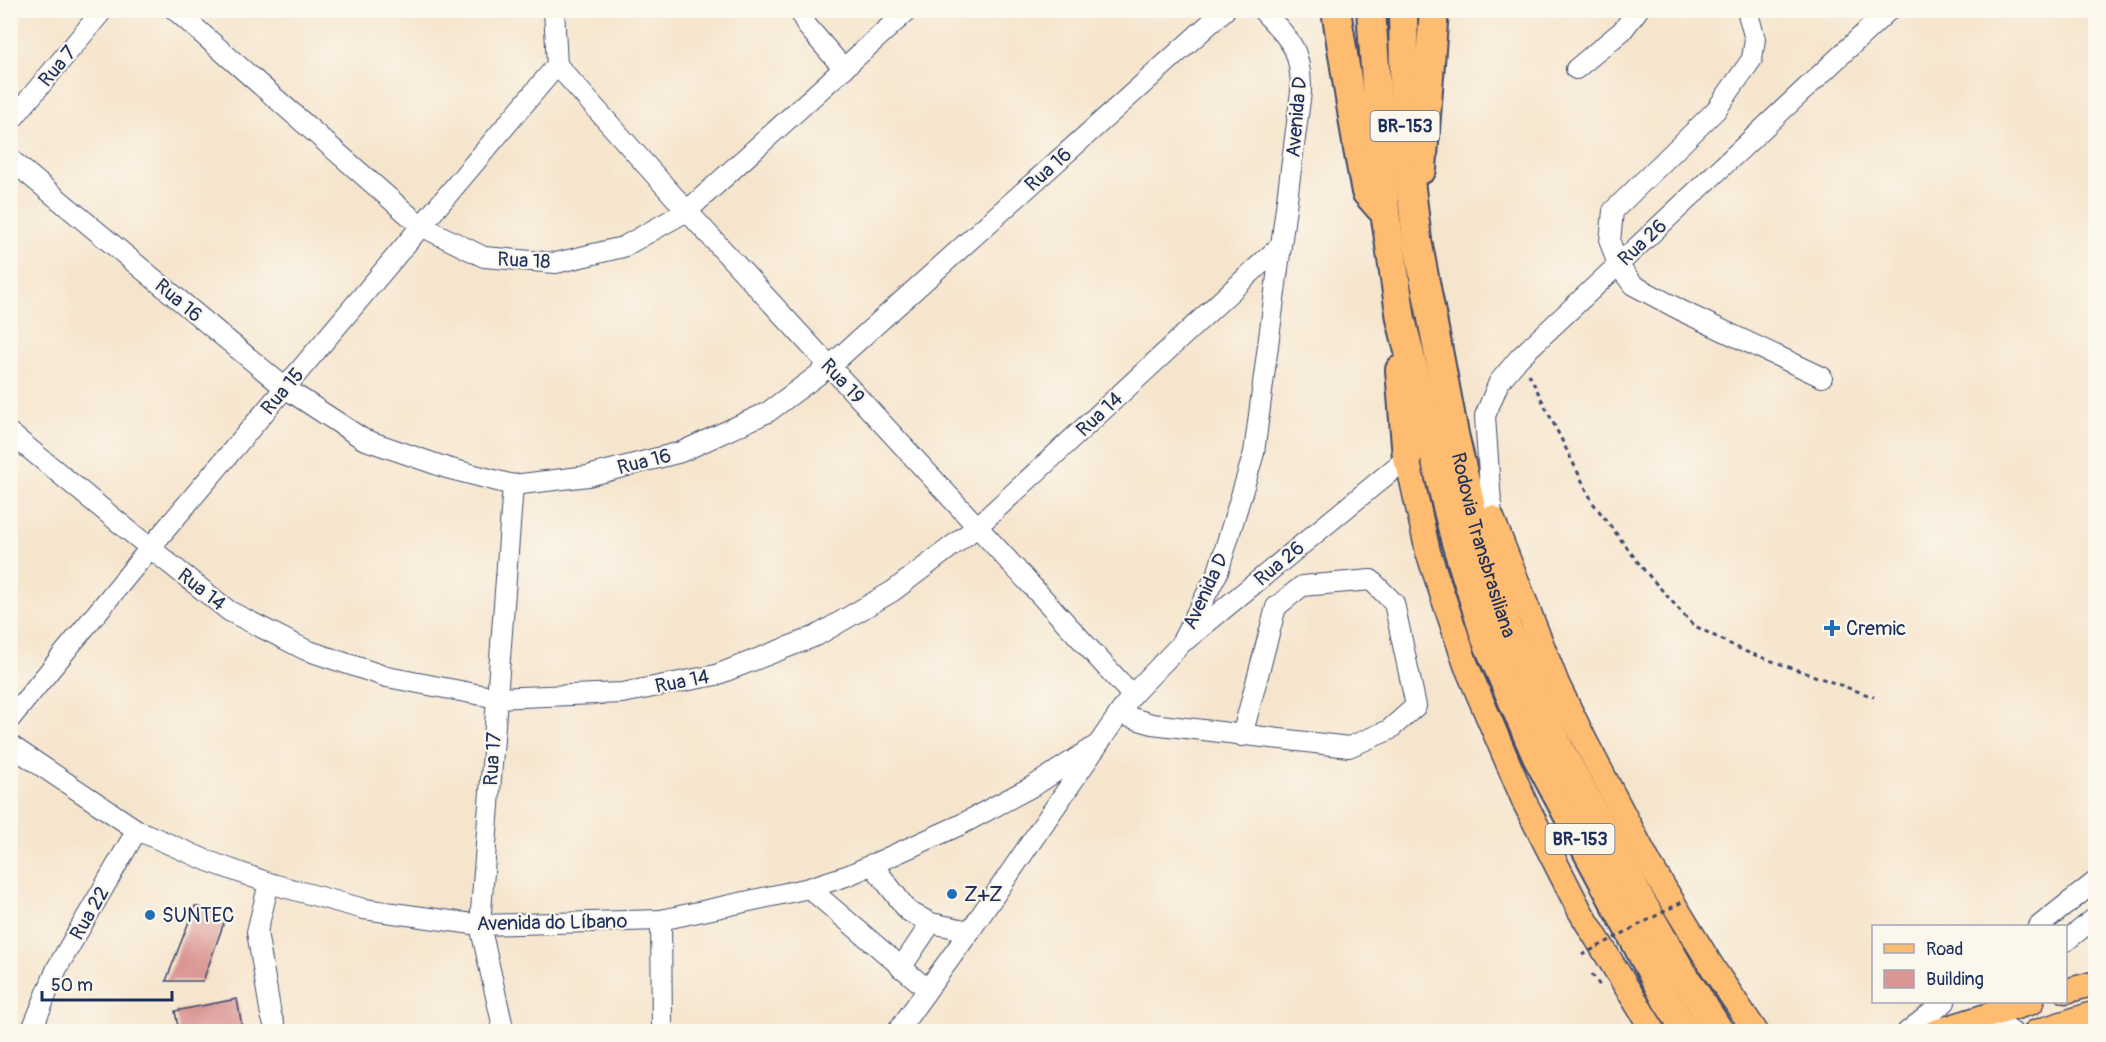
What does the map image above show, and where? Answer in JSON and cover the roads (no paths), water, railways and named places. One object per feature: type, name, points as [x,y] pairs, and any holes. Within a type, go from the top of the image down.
[{"type":"highway","points":[[1336,10],[1366,192],[1385,212]]},
{"type":"highway","name":"Rodovia Transbrasiliana","points":[[1371,10],[1385,212],[1401,320],[1455,539],[1486,639],[1537,757],[1666,999],[1687,1032]]},
{"type":"highway","name":"Rodovia Transbrasiliana","points":[[1403,10],[1405,137],[1417,240],[1454,434],[1476,529],[1507,628],[1560,750],[1639,898],[1681,971],[1720,1032]]},
{"type":"highway","points":[[1417,240],[1434,10]]},
{"type":"highway","points":[[1401,320],[1400,369],[1407,458]]},
{"type":"highway","points":[[1454,434],[1492,518]]},
{"type":"main road","points":[[1407,458],[1428,552],[1466,665],[1525,803],[1580,911],[1654,1032]]},
{"type":"main road","name":"Rodovia Transbrasiliana","points":[[1492,518],[1557,684],[1590,750],[1650,865],[1714,970],[1756,1032]]},
{"type":"main road","points":[[2067,992],[2096,983]]},
{"type":"main road","points":[[1935,1032],[2029,1003]]},
{"type":"main road","points":[[2036,1032],[2096,1013]]},
{"type":"street","name":"Rua 7","points":[[10,122],[103,10]]},
{"type":"street","name":"Rua 18","points":[[175,10],[421,226],[484,257],[555,263],[623,247],[687,212],[908,10]]},
{"type":"street","points":[[554,10],[557,64]]},
{"type":"street","points":[[806,10],[803,18],[807,26],[844,69]]},
{"type":"street","name":"Rua 16","points":[[10,159],[285,388],[363,439],[447,468],[513,485],[588,476],[681,452],[768,412],[830,366],[1225,10]]},
{"type":"street","name":"Avenida D","points":[[897,1032],[970,932],[1132,695],[1180,645],[1218,572],[1254,453],[1301,92],[1297,51],[1262,10]]},
{"type":"street","points":[[1576,69],[1622,31],[1638,10]]},
{"type":"street","points":[[1747,10],[1755,39],[1752,59],[1716,110],[1613,211],[1610,242],[1618,265],[1633,285],[1688,314],[1822,377]]},
{"type":"street","name":"Rua 26","points":[[1492,518],[1485,416],[1499,382],[1520,357],[1888,10]]},
{"type":"street","name":"Rua 15","points":[[10,719],[557,64]]},
{"type":"street","name":"Rua 19","points":[[557,64],[687,212],[1132,695]]},
{"type":"street","name":"Rua 14","points":[[10,433],[229,611],[306,650],[387,677],[496,698],[622,693],[716,675],[816,636],[893,591],[977,527],[1281,245]]},
{"type":"street","name":"Rua 26","points":[[1180,645],[1407,458]]},
{"type":"street","name":"Rua 17","points":[[504,1032],[480,925],[513,485]]},
{"type":"street","points":[[1119,714],[1152,724],[1242,736],[1349,747],[1389,730],[1416,706],[1394,603],[1371,580],[1302,586],[1276,607],[1242,736]]},
{"type":"street","name":"Avenida do Líbano","points":[[10,745],[136,830],[208,861],[269,883],[364,909],[480,925],[661,920],[809,888],[872,864],[960,825],[1025,790],[1097,745]]},
{"type":"street","name":"Rua 22","points":[[31,1032],[57,968],[136,830]]},
{"type":"street","points":[[872,864],[908,911],[931,923],[970,932]]},
{"type":"street","points":[[2041,925],[2096,881]]},
{"type":"street","points":[[269,883],[258,932],[277,1032]]},
{"type":"street","points":[[809,888],[927,989]]},
{"type":"street","points":[[2067,940],[2096,917]]},
{"type":"street","points":[[661,920],[662,1028]]},
{"type":"street","points":[[902,968],[931,923]]},
{"type":"street","points":[[1907,1032],[1944,1003]]},
{"type":"street","points":[[1991,1016],[2012,1032]]},
{"type":"place","name":"Cremic","points":[[1832,628]]},
{"type":"place","name":"Z+Z","points":[[952,894]]},
{"type":"place","name":"SUNTEC","points":[[150,915]]}]
